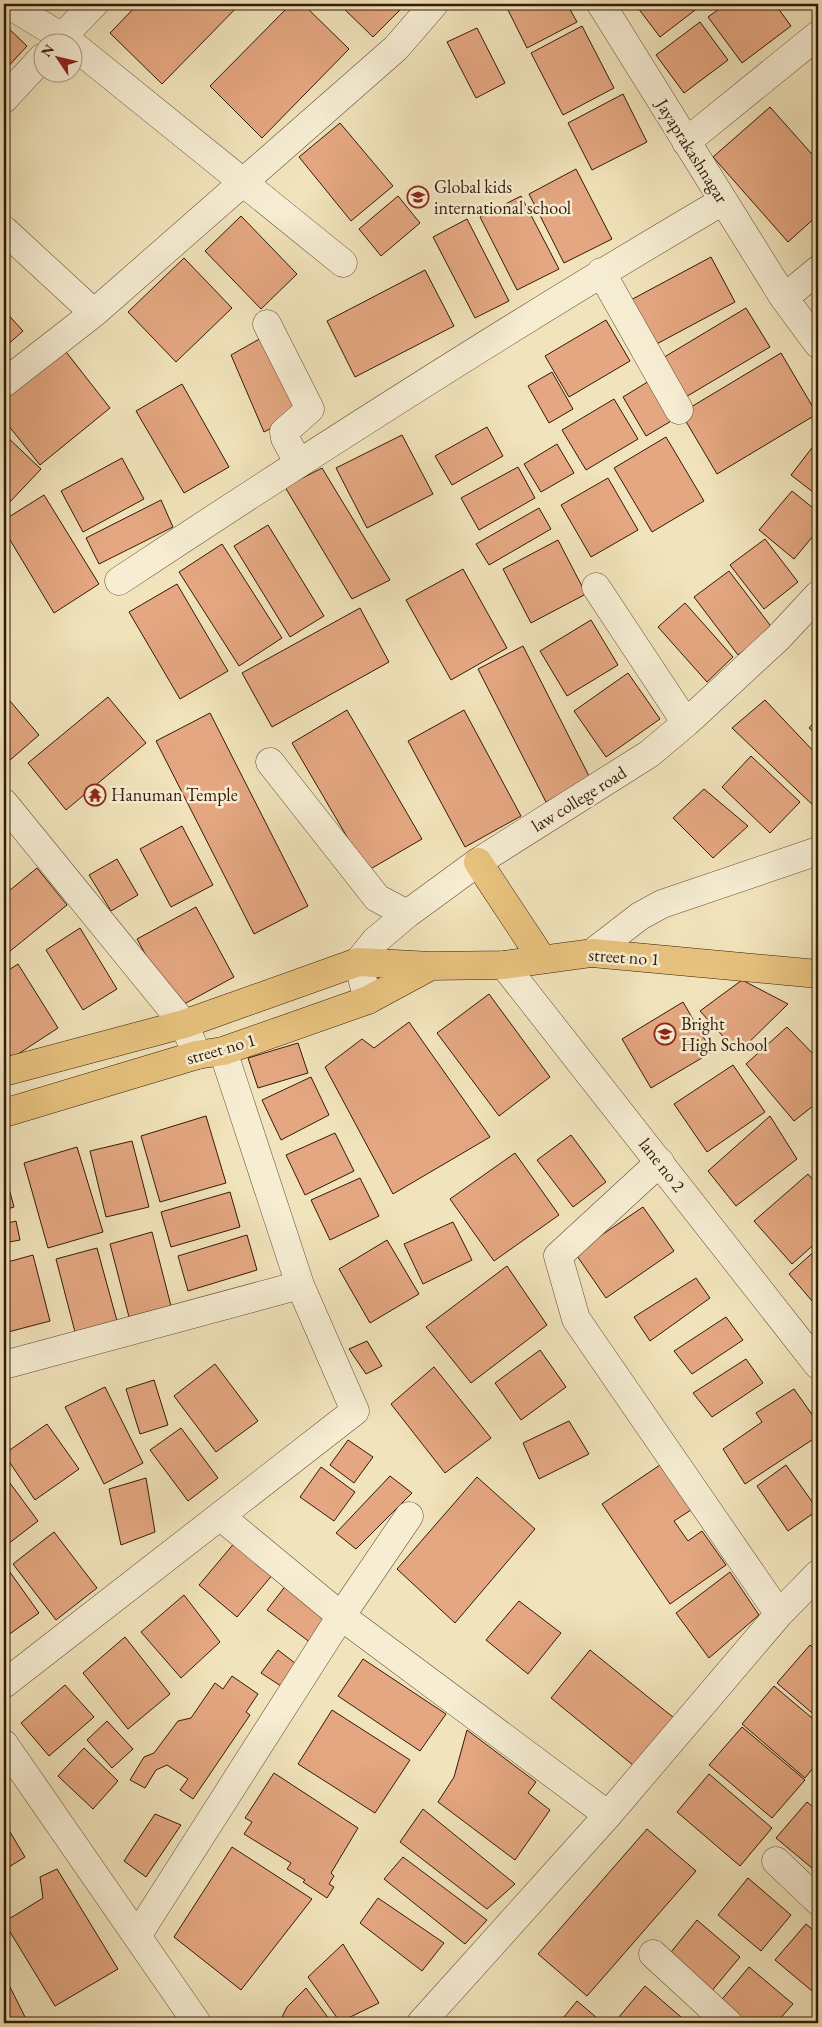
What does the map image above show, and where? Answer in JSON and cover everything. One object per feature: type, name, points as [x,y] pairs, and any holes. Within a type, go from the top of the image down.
[{"type":"main road","points":[[478,862],[542,959]]},
{"type":"main road","name":"street no 1","points":[[4,1072],[184,1024],[358,962],[431,966],[504,965],[592,953],[818,974]]},
{"type":"main road","name":"street no 1","points":[[4,1113],[210,1053],[368,1000],[431,966]]},
{"type":"street","points":[[8,4],[52,32]]},
{"type":"street","points":[[73,32],[94,4]]},
{"type":"street","points":[[4,383],[94,313],[244,182],[396,48],[434,4]]},
{"type":"street","name":"Jayaprakashnagar","points":[[601,4],[784,298],[818,344]]},
{"type":"street","points":[[686,142],[818,35]]},
{"type":"street","points":[[82,54],[343,263]]},
{"type":"street","points":[[4,99],[32,69]]},
{"type":"street","points":[[119,581],[298,462],[601,272],[723,201]]},
{"type":"street","points":[[4,230],[94,313]]},
{"type":"street","points":[[784,298],[818,270]]},
{"type":"street","points":[[601,272],[679,410]]},
{"type":"street","points":[[267,324],[310,409],[284,432],[285,438],[298,462]]},
{"type":"street","points":[[596,587],[686,723]]},
{"type":"street","name":"law college road","points":[[358,962],[375,941],[407,914],[478,862],[649,754],[686,723],[778,638],[818,596]]},
{"type":"street","points":[[270,762],[377,898],[407,914]]},
{"type":"street","points":[[4,803],[184,1024],[210,1053],[300,1284],[355,1411],[4,1684]]},
{"type":"street","points":[[592,953],[640,916],[662,904],[818,851]]},
{"type":"street","points":[[358,962],[368,1000]]},
{"type":"street","name":"lane no 2","points":[[504,965],[818,1365]]},
{"type":"street","points":[[660,1162],[558,1256],[576,1319],[779,1614]]},
{"type":"street","points":[[4,1379],[16,1362],[300,1284]]},
{"type":"street","points":[[220,1516],[341,1616],[608,1815]]},
{"type":"street","points":[[137,1936],[341,1616],[409,1516]]},
{"type":"street","points":[[421,2023],[608,1815],[779,1614],[818,1574]]},
{"type":"street","points":[[4,1744],[197,2023]]},
{"type":"street","points":[[776,1862],[818,1901]]},
{"type":"street","points":[[653,1954],[728,2023]]},
{"type":"building","points":[[138,4],[240,4],[162,84],[110,33]]},
{"type":"building","points":[[291,4],[303,4],[349,49],[262,138],[210,86]]},
{"type":"building","points":[[339,4],[406,4],[373,37]]},
{"type":"building","points":[[505,4],[567,4],[577,22],[527,48]]},
{"type":"building","points":[[635,4],[703,4],[660,37]]},
{"type":"building","points":[[726,4],[775,4],[791,26],[742,63],[708,17]]},
{"type":"building","points":[[700,22],[728,60],[684,93],[656,55]]},
{"type":"building","points":[[4,24],[27,46],[4,71]]},
{"type":"building","points":[[582,26],[614,88],[563,115],[531,53]]},
{"type":"building","points":[[477,28],[505,83],[476,98],[447,42]]},
{"type":"building","points":[[623,94],[647,142],[592,170],[568,123]]},
{"type":"building","points":[[770,107],[818,161],[818,215],[788,242],[713,157]]},
{"type":"building","points":[[340,123],[393,186],[351,221],[299,157]]},
{"type":"building","points":[[576,169],[612,239],[564,263],[529,194]]},
{"type":"building","points":[[398,196],[420,223],[381,256],[359,229]]},
{"type":"building","points":[[521,196],[559,269],[517,290],[480,217]]},
{"type":"building","points":[[241,216],[297,274],[261,309],[205,251]]},
{"type":"building","points":[[467,219],[509,301],[475,318],[433,237]]},
{"type":"building","points":[[711,257],[735,302],[651,347],[627,302]]},
{"type":"building","points":[[184,258],[232,308],[176,362],[128,312]]},
{"type":"building","points":[[425,270],[454,326],[355,377],[327,321]]},
{"type":"building","points":[[746,308],[770,347],[679,401],[656,362]]},
{"type":"building","points":[[4,310],[23,331],[4,348]]},
{"type":"building","points":[[606,320],[630,361],[569,397],[545,356]]},
{"type":"building","points":[[263,337],[300,413],[264,432],[231,355]]},
{"type":"building","points":[[63,348],[110,408],[40,465],[4,420],[4,396]]},
{"type":"building","points":[[781,353],[817,414],[717,474],[681,413]]},
{"type":"building","points":[[552,372],[573,409],[549,423],[528,386]]},
{"type":"building","points":[[654,378],[678,417],[646,436],[623,397]]},
{"type":"building","points":[[182,384],[229,467],[184,493],[136,411]]},
{"type":"building","points":[[614,399],[638,439],[586,470],[562,430]]},
{"type":"building","points":[[487,427],[503,456],[452,485],[435,456]]},
{"type":"building","points":[[4,434],[41,469],[8,504],[4,500]]},
{"type":"building","points":[[402,435],[433,494],[367,528],[336,468]]},
{"type":"building","points":[[666,437],[704,501],[652,532],[614,468]]},
{"type":"building","points":[[818,440],[818,496],[791,475]]},
{"type":"building","points":[[557,444],[574,473],[541,492],[524,464]]},
{"type":"building","points":[[122,458],[144,499],[83,532],[61,491]]},
{"type":"building","points":[[518,467],[535,498],[479,530],[461,498]]},
{"type":"building","points":[[322,468],[390,580],[352,599],[285,487]]},
{"type":"building","points":[[608,478],[638,530],[591,557],[561,505]]},
{"type":"building","points":[[792,491],[818,512],[818,530],[794,559],[759,530]]},
{"type":"building","points":[[44,495],[99,584],[54,613],[4,530],[4,520]]},
{"type":"building","points":[[161,500],[173,527],[99,564],[86,538]]},
{"type":"building","points":[[539,508],[551,529],[489,565],[476,544]]},
{"type":"building","points":[[268,525],[324,616],[290,637],[234,546]]},
{"type":"building","points":[[765,539],[798,582],[764,609],[730,565]]},
{"type":"building","points":[[558,540],[586,594],[531,623],[503,569]]},
{"type":"building","points":[[222,544],[282,638],[239,666],[179,572]]},
{"type":"building","points":[[463,569],[507,648],[451,680],[406,600]]},
{"type":"building","points":[[729,571],[773,629],[738,655],[694,597]]},
{"type":"building","points":[[177,584],[228,671],[180,699],[129,612]]},
{"type":"building","points":[[685,603],[733,657],[707,682],[658,627]]},
{"type":"building","points":[[360,608],[389,662],[272,727],[242,673]]},
{"type":"building","points":[[591,620],[618,665],[567,696],[540,651]]},
{"type":"building","points":[[523,646],[591,780],[546,802],[478,669]]},
{"type":"building","points":[[628,673],[660,719],[606,757],[574,711]]},
{"type":"building","points":[[4,694],[39,735],[9,761],[4,755]]},
{"type":"building","points":[[108,697],[146,743],[66,810],[28,763]]},
{"type":"building","points":[[765,700],[818,756],[818,810],[732,728]]},
{"type":"building","points":[[347,710],[422,839],[367,871],[292,743]]},
{"type":"building","points":[[464,710],[521,816],[465,847],[408,741]]},
{"type":"building","points":[[210,713],[308,906],[254,934],[156,741]]},
{"type":"building","points":[[818,718],[818,736],[809,728]]},
{"type":"building","points":[[751,756],[800,802],[770,833],[722,787]]},
{"type":"building","points":[[704,789],[748,826],[713,858],[673,818]]},
{"type":"building","points":[[182,826],[213,885],[171,907],[140,849]]},
{"type":"building","points":[[117,859],[138,895],[111,911],[89,875]]},
{"type":"building","points":[[37,868],[67,905],[4,956],[4,895]]},
{"type":"building","points":[[196,907],[234,977],[175,1009],[137,939]]},
{"type":"building","points":[[80,928],[117,989],[83,1010],[46,950]]},
{"type":"building","points":[[18,964],[58,1028],[12,1058],[4,1045],[4,973]]},
{"type":"building","points":[[742,980],[788,1004],[738,1053],[700,1011]]},
{"type":"building","points":[[489,994],[550,1077],[499,1116],[437,1033]]},
{"type":"building","points":[[683,1002],[712,1052],[651,1088],[622,1039]]},
{"type":"building","points":[[409,1022],[490,1137],[393,1194],[325,1067],[362,1039],[374,1048]]},
{"type":"building","points":[[787,1027],[818,1059],[818,1102],[794,1121],[746,1064]]},
{"type":"building","points":[[298,1043],[308,1073],[258,1088],[248,1058]]},
{"type":"building","points":[[733,1065],[765,1112],[707,1152],[674,1104]]},
{"type":"building","points":[[311,1077],[329,1115],[281,1140],[262,1100]]},
{"type":"building","points":[[206,1116],[226,1183],[160,1202],[141,1136]]},
{"type":"building","points":[[770,1116],[797,1159],[736,1206],[708,1171]]},
{"type":"building","points":[[335,1133],[354,1171],[305,1195],[286,1155]]},
{"type":"building","points":[[571,1135],[606,1182],[573,1207],[537,1160]]},
{"type":"building","points":[[132,1141],[149,1207],[106,1217],[90,1151]]},
{"type":"building","points":[[77,1147],[103,1232],[48,1248],[24,1163]]},
{"type":"building","points":[[515,1153],[559,1215],[494,1261],[450,1199]]},
{"type":"building","points":[[4,1170],[14,1207],[4,1210]]},
{"type":"building","points":[[808,1174],[818,1186],[818,1241],[792,1264],[754,1221]]},
{"type":"building","points":[[360,1178],[379,1216],[330,1240],[311,1200]]},
{"type":"building","points":[[230,1192],[240,1227],[171,1247],[161,1212]]},
{"type":"building","points":[[643,1207],[674,1251],[606,1298],[575,1253]]},
{"type":"building","points":[[16,1221],[20,1240],[4,1243],[4,1224]]},
{"type":"building","points":[[453,1222],[472,1260],[423,1284],[404,1244]]},
{"type":"building","points":[[152,1232],[171,1306],[129,1317],[110,1244]]},
{"type":"building","points":[[247,1235],[257,1270],[188,1291],[178,1256]]},
{"type":"building","points":[[387,1240],[419,1294],[370,1323],[339,1269]]},
{"type":"building","points":[[97,1248],[117,1321],[75,1332],[56,1259]]},
{"type":"building","points":[[818,1248],[818,1308],[789,1274]]},
{"type":"building","points":[[33,1255],[50,1321],[8,1332],[4,1317],[4,1263]]},
{"type":"building","points":[[507,1266],[547,1325],[471,1383],[426,1327]]},
{"type":"building","points":[[696,1278],[710,1298],[650,1341],[634,1317]]},
{"type":"building","points":[[726,1317],[743,1340],[692,1374],[674,1351]]},
{"type":"building","points":[[367,1341],[382,1366],[366,1374],[349,1349]]},
{"type":"building","points":[[540,1350],[566,1387],[521,1420],[495,1383]]},
{"type":"building","points":[[746,1359],[763,1383],[712,1417],[693,1393]]},
{"type":"building","points":[[215,1364],[258,1421],[216,1452],[174,1396]]},
{"type":"building","points":[[434,1367],[491,1438],[445,1473],[391,1404]]},
{"type":"building","points":[[154,1380],[168,1425],[140,1434],[126,1389]]},
{"type":"building","points":[[105,1387],[143,1463],[104,1484],[65,1407]]},
{"type":"building","points":[[794,1389],[818,1423],[818,1436],[745,1484],[723,1449],[762,1422],[756,1413]]},
{"type":"building","points":[[569,1421],[589,1454],[539,1479],[523,1443]]},
{"type":"building","points":[[47,1424],[79,1469],[35,1500],[4,1454]]},
{"type":"building","points":[[181,1428],[218,1478],[188,1501],[150,1450]]},
{"type":"building","points":[[348,1440],[373,1457],[354,1483],[330,1465]]},
{"type":"building","points":[[660,1465],[691,1510],[674,1521],[688,1541],[702,1531],[726,1565],[670,1604],[602,1504]]},
{"type":"building","points":[[786,1465],[818,1510],[788,1531],[757,1486]]},
{"type":"building","points":[[321,1467],[355,1492],[334,1521],[300,1497]]},
{"type":"building","points":[[4,1475],[38,1521],[4,1547]]},
{"type":"building","points":[[390,1476],[412,1493],[356,1549],[336,1533]]},
{"type":"building","points":[[477,1477],[535,1529],[455,1623],[397,1569]]},
{"type":"building","points":[[146,1478],[155,1532],[121,1545],[109,1489]]},
{"type":"building","points":[[54,1532],[97,1588],[56,1620],[13,1564]]},
{"type":"building","points":[[236,1541],[274,1573],[237,1617],[199,1585]]},
{"type":"building","points":[[7,1568],[39,1613],[4,1638],[4,1570]]},
{"type":"building","points":[[730,1572],[759,1615],[709,1658],[676,1613]]},
{"type":"building","points":[[290,1580],[331,1610],[311,1643],[267,1610]]},
{"type":"building","points":[[184,1595],[220,1642],[181,1678],[141,1632]]},
{"type":"building","points":[[519,1601],[561,1633],[528,1674],[486,1640]]},
{"type":"building","points":[[125,1637],[170,1694],[128,1729],[83,1673]]},
{"type":"building","points":[[810,1645],[818,1652],[818,1718],[777,1683]]},
{"type":"building","points":[[278,1650],[300,1667],[284,1688],[261,1673]]},
{"type":"building","points":[[590,1650],[679,1722],[639,1770],[551,1698]]},
{"type":"building","points":[[363,1659],[446,1714],[420,1751],[338,1696]]},
{"type":"building","points":[[232,1676],[258,1694],[246,1712],[250,1715],[193,1799],[180,1790],[188,1779],[167,1765],[156,1770],[145,1788],[130,1780],[144,1757],[154,1753],[178,1721],[191,1718],[215,1683],[223,1689]]},
{"type":"building","points":[[65,1685],[94,1717],[49,1756],[21,1723]]},
{"type":"building","points":[[774,1686],[818,1723],[818,1762],[805,1778],[742,1724]]},
{"type":"building","points":[[332,1710],[410,1760],[375,1813],[298,1764]]},
{"type":"building","points":[[107,1721],[133,1749],[112,1768],[87,1740]]},
{"type":"building","points":[[742,1727],[805,1780],[772,1818],[709,1765]]},
{"type":"building","points":[[467,1730],[536,1782],[528,1793],[550,1810],[515,1860],[438,1802],[454,1777]]},
{"type":"building","points":[[84,1748],[118,1781],[93,1809],[58,1776]]},
{"type":"building","points":[[274,1773],[358,1828],[331,1873],[334,1876],[329,1884],[334,1887],[327,1898],[303,1882],[305,1880],[287,1869],[291,1863],[244,1834],[252,1822],[245,1818]]},
{"type":"building","points":[[709,1774],[772,1828],[740,1866],[677,1812]]},
{"type":"building","points":[[807,1802],[818,1811],[818,1873],[776,1838]]},
{"type":"building","points":[[423,1809],[515,1884],[487,1909],[400,1842]]},
{"type":"building","points":[[155,1814],[181,1825],[146,1877],[124,1861]]},
{"type":"building","points":[[4,1822],[25,1857],[4,1870]]},
{"type":"building","points":[[647,1829],[696,1871],[587,1996],[538,1954]]},
{"type":"building","points":[[232,1847],[312,1899],[241,1990],[174,1937]]},
{"type":"building","points":[[403,1857],[487,1920],[465,1944],[384,1879]]},
{"type":"building","points":[[57,1869],[118,1969],[55,2006],[4,1922],[43,1898],[40,1877]]},
{"type":"building","points":[[748,1878],[791,1915],[761,1951],[718,1915]]},
{"type":"building","points":[[378,1898],[444,1943],[422,1971],[360,1923]]},
{"type":"building","points":[[697,1920],[740,1957],[710,1993],[667,1957]]},
{"type":"building","points":[[806,1924],[818,1934],[818,1996],[775,1960]]},
{"type":"building","points":[[343,1944],[379,2003],[340,2022],[308,1977]]},
{"type":"building","points":[[749,1967],[793,2004],[776,2023],[741,2023],[718,2004]]},
{"type":"building","points":[[4,1975],[28,2023],[4,2023]]},
{"type":"building","points":[[645,1986],[688,2023],[614,2023]]},
{"type":"building","points":[[306,1988],[332,2023],[279,2023],[287,2007]]},
{"type":"building","points":[[577,2001],[603,2023],[559,2023]]},
{"type":"place","name":"Global kids international school","points":[[418,197]]},
{"type":"place","name":"Hanuman Temple","points":[[95,795]]},
{"type":"place","name":"Bright High School","points":[[665,1034]]}]
